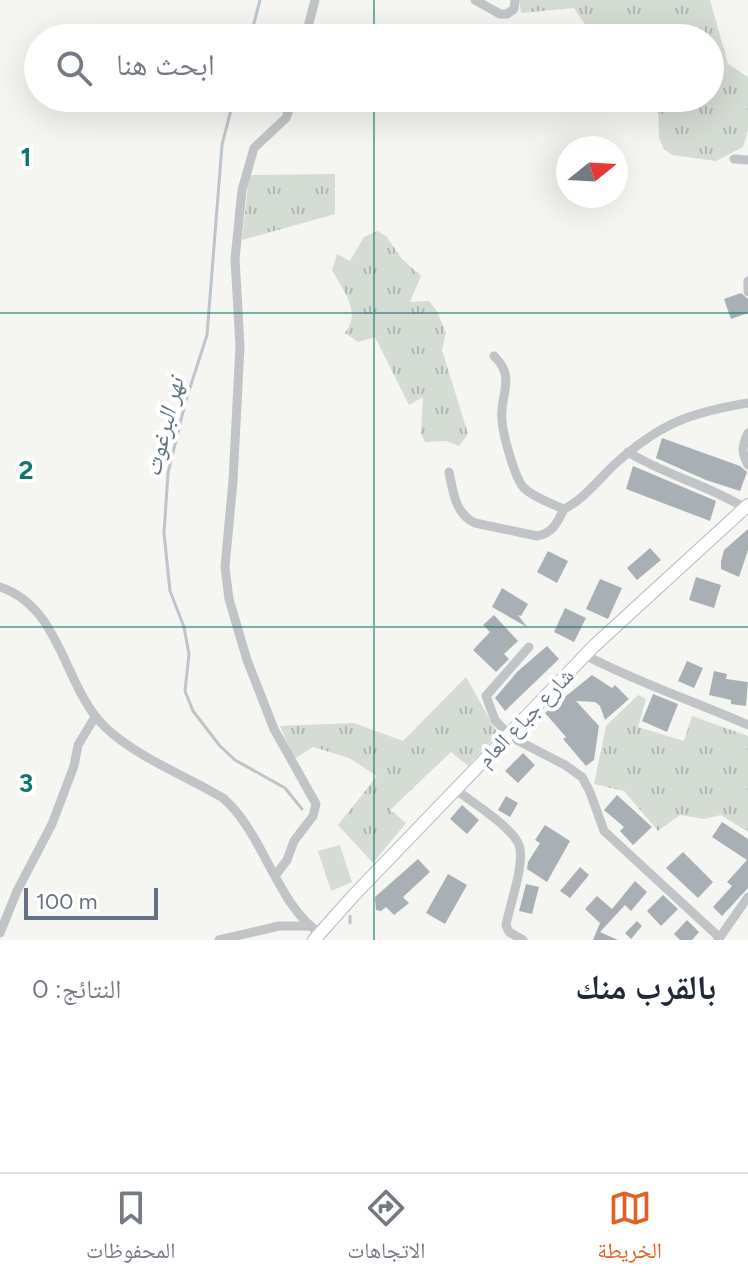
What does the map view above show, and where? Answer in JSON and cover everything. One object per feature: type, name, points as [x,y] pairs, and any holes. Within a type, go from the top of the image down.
[{"type":"main road","name":"شارع جباع العام","points":[[315,933],[585,655],[746,507]]},
{"type":"street","points":[[309,24],[315,0]]},
{"type":"street","points":[[475,0],[500,14],[512,12],[515,0]]},
{"type":"street","points":[[275,876],[287,860],[294,841],[313,816],[316,804],[279,740],[249,668],[229,599],[225,567],[240,346],[235,259],[242,190],[254,148],[286,118],[288,112]]},
{"type":"street","points":[[734,159],[748,160]]},
{"type":"street","points":[[748,281],[748,292]]},
{"type":"street","points":[[494,356],[503,365],[506,374],[502,421],[521,484],[529,492],[564,509]]},
{"type":"street","points":[[449,472],[458,507],[467,519],[537,536],[545,535],[554,528],[564,509],[588,491],[628,452],[677,419],[748,403]]},
{"type":"street","points":[[748,433],[742,447],[742,456],[748,465]]},
{"type":"street","points":[[628,452],[654,468],[746,507]]},
{"type":"street","points":[[0,587],[24,600],[49,630],[95,717],[108,731],[235,808],[250,828],[275,876],[315,933]]},
{"type":"street","points":[[529,647],[486,696],[495,720],[507,735],[582,777],[604,831],[719,939],[748,897]]},
{"type":"street","points":[[585,655],[748,725]]},
{"type":"street","points":[[0,933],[17,891],[52,824],[74,766],[78,745],[95,717]]},
{"type":"street","points":[[455,789],[503,826],[518,842],[520,859],[506,925],[509,932],[523,940]]},
{"type":"street","points":[[219,940],[279,926],[315,933]]},
{"type":"green space","points":[[519,0],[710,0],[717,24],[584,24],[574,8],[521,13]]},
{"type":"green space","points":[[724,50],[728,64],[748,77],[748,130],[743,147],[716,161],[672,155],[664,149],[659,138],[658,112],[724,112]]},
{"type":"green space","points":[[335,174],[335,214],[242,240],[249,175]]},
{"type":"green space","points":[[377,231],[386,236],[402,259],[421,276],[410,302],[429,301],[446,333],[442,350],[468,434],[459,446],[446,441],[425,442],[421,433],[423,397],[409,405],[375,337],[358,342],[345,333],[352,317],[349,301],[332,270],[337,254],[350,261],[364,237]]},
{"type":"green space","points":[[466,677],[498,734],[468,766],[451,752],[390,810],[406,823],[373,863],[338,825],[377,776],[349,758],[313,747],[294,759],[280,726],[354,723],[403,741]]},
{"type":"green space","points":[[638,695],[646,699],[638,727],[684,741],[692,716],[748,736],[748,832],[721,815],[704,819],[680,815],[658,831],[624,791],[594,784],[606,726]]},
{"type":"green space","points":[[340,845],[352,882],[331,891],[318,851]]},
{"type":"building","points":[[741,293],[748,299],[748,313],[731,319],[724,299]]},
{"type":"building","points":[[662,438],[740,466],[747,472],[740,491],[656,458]]},
{"type":"building","points":[[633,466],[716,501],[710,521],[626,489]]},
{"type":"building","points":[[748,529],[748,550],[739,577],[721,569],[721,561],[724,550]]},
{"type":"building","points":[[650,548],[661,560],[637,580],[627,568]]},
{"type":"building","points":[[548,551],[568,561],[557,583],[537,572]]},
{"type":"building","points":[[696,577],[721,585],[714,608],[689,600]]},
{"type":"building","points":[[600,579],[622,588],[608,619],[586,609]]},
{"type":"building","points":[[502,588],[528,604],[521,616],[518,615],[527,627],[492,607]]},
{"type":"building","points":[[565,608],[586,618],[574,642],[554,632]]},
{"type":"building","points":[[494,615],[518,641],[504,654],[509,659],[496,672],[473,650],[490,632],[483,625]]},
{"type":"building","points":[[547,646],[559,659],[505,711],[495,698],[517,672]]},
{"type":"building","points":[[687,661],[703,668],[694,688],[678,681]]},
{"type":"building","points":[[714,671],[727,674],[726,679],[748,682],[746,706],[709,695]]},
{"type":"building","points":[[592,675],[612,688],[615,685],[629,699],[605,720],[600,706],[595,702],[576,701],[599,726],[594,760],[586,766],[545,713]]},
{"type":"building","points":[[653,694],[678,704],[667,732],[642,721]]},
{"type":"building","points":[[523,753],[535,765],[518,783],[505,771]]},
{"type":"building","points":[[617,795],[652,827],[633,845],[620,831],[624,827],[604,810]]},
{"type":"building","points":[[506,796],[518,803],[510,817],[498,810]]},
{"type":"building","points":[[462,805],[479,820],[467,834],[450,819]]},
{"type":"building","points":[[722,822],[748,839],[748,888],[722,916],[713,907],[732,886],[727,882],[747,860],[712,837]]},
{"type":"building","points":[[545,825],[570,841],[547,882],[527,869],[540,843],[535,840]]},
{"type":"building","points":[[683,852],[713,882],[698,898],[666,868]]},
{"type":"building","points":[[418,859],[430,872],[403,897],[409,903],[394,915],[386,907],[376,910],[375,897]]},
{"type":"building","points":[[580,867],[589,875],[570,898],[560,891]]},
{"type":"building","points":[[448,874],[467,885],[445,924],[426,913]]},
{"type":"building","points":[[635,881],[647,892],[631,911],[625,905],[600,932],[618,940],[593,940],[600,923],[585,909],[597,896],[612,909]]},
{"type":"building","points":[[526,884],[539,887],[532,914],[519,911]]},
{"type":"building","points":[[663,895],[678,909],[661,926],[647,911]]},
{"type":"building","points":[[687,920],[699,932],[692,940],[680,940],[674,934]]},
{"type":"building","points":[[637,921],[642,926],[631,939],[625,933]]},
{"type":"waterway","name":"نهر البرغوت","points":[[254,24],[260,0]]},
{"type":"waterway","name":"نهر البرغوت","points":[[230,112],[222,145],[207,335],[186,400],[168,473],[164,533],[170,591],[184,627],[189,654],[185,691],[193,711],[235,760],[285,788],[302,809]]},
{"type":"waterway","name":"نهر البرغوت","points":[[350,916],[350,923]]}]
